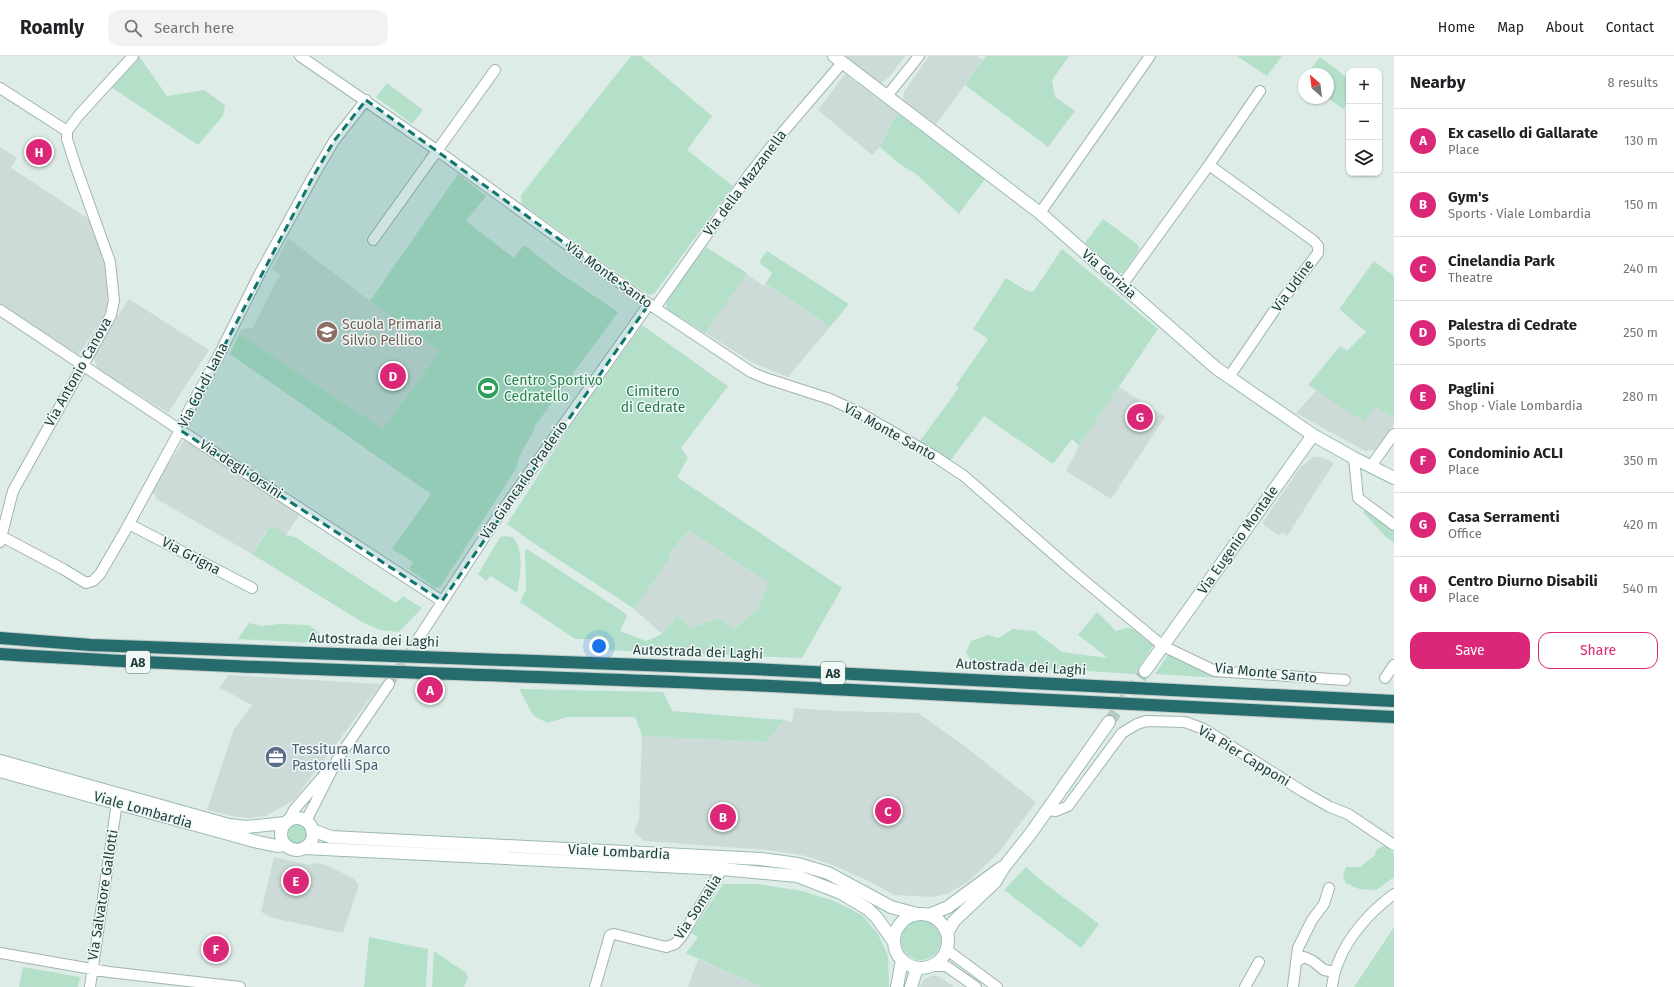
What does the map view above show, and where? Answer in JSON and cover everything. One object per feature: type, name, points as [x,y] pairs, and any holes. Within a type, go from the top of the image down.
[{"type":"highway","name":"Autostrada dei Laghi","points":[[0,638],[91,645],[753,669],[1394,701]]},
{"type":"highway","name":"A8","points":[[0,654],[276,668],[749,685],[1394,718]]},
{"type":"main road","name":"Via Gorizia","points":[[838,59],[1040,213],[1216,368],[1313,435],[1394,478]]},
{"type":"main road","name":"Via Eugenio Montale","points":[[1163,646],[1313,435]]},
{"type":"main road","points":[[1145,671],[1163,646]]},
{"type":"main road","points":[[947,933],[954,921],[995,882],[1004,867],[1031,833],[1109,722]]},
{"type":"main road","name":"Viale Lombardia","points":[[0,761],[230,825],[246,827],[287,822]]},
{"type":"main road","name":"Viale Lombardia","points":[[0,771],[258,842],[277,846],[285,845]]},
{"type":"main road","points":[[295,818],[309,826],[311,840],[304,848],[297,850],[289,848],[285,845],[281,838],[281,830],[287,822],[295,818]]},
{"type":"main road","name":"Viale Lombardia","points":[[309,826],[331,837],[761,859],[798,864],[828,873],[891,906],[917,914]]},
{"type":"main road","name":"Viale Lombardia","points":[[304,848],[722,869],[797,876],[841,893],[868,909],[877,918],[894,942]]},
{"type":"main road","points":[[930,915],[948,907],[974,890],[989,876],[1004,867]]},
{"type":"main road","points":[[917,914],[930,915],[939,920],[947,933],[947,950],[939,962],[933,966],[920,968],[910,966],[902,960],[896,952],[894,942],[896,933],[900,924],[908,918],[917,914]]},
{"type":"main road","points":[[897,987],[902,960]]},
{"type":"main road","points":[[911,987],[916,971],[920,968]]},
{"type":"street","points":[[0,88],[67,131],[79,114],[133,56]]},
{"type":"street","name":"Via Monte Santo","points":[[300,56],[438,151],[652,306],[751,372],[826,398],[860,412],[934,456],[964,476],[1163,646],[1215,671],[1345,680]]},
{"type":"street","points":[[887,96],[919,56]]},
{"type":"street","points":[[1040,213],[1150,56]]},
{"type":"street","name":"Via della Mazzanella","points":[[652,306],[749,175],[838,59]]},
{"type":"street","points":[[373,240],[496,70]]},
{"type":"street","points":[[1122,285],[1260,92]]},
{"type":"street","name":"Via Col di Lana","points":[[1,540],[63,569],[86,583],[94,581],[100,574],[180,430],[260,273],[314,175],[334,142],[366,100]]},
{"type":"street","name":"Via Antonio Canova","points":[[1,540],[13,491],[111,314],[114,300],[114,287],[110,262],[76,167],[67,139],[67,131]]},
{"type":"street","name":"Via Udine","points":[[1209,165],[1314,241],[1318,246],[1318,253],[1274,311],[1229,377]]},
{"type":"street","name":"Via Giancarlo Praderio","points":[[418,639],[442,601],[567,419],[652,306]]},
{"type":"street","name":"Via degli Orsini","points":[[0,310],[180,430],[442,601]]},
{"type":"street","points":[[1371,466],[1394,434]]},
{"type":"street","points":[[1354,458],[1358,498],[1394,525]]},
{"type":"street","name":"Via Grigna","points":[[129,524],[252,588]]},
{"type":"street","points":[[1385,678],[1394,665]]},
{"type":"street","points":[[287,822],[301,802],[337,760],[389,684]]},
{"type":"street","name":"Via Pier Capponi","points":[[1047,810],[1056,811],[1068,806],[1122,733],[1129,728],[1146,721],[1185,722],[1204,729],[1302,791],[1330,807],[1348,814],[1394,845]]},
{"type":"street","points":[[309,826],[337,760]]},
{"type":"street","name":"Via Salvatore Gallotti","points":[[90,987],[117,802]]},
{"type":"street","name":"Via Somalia","points":[[595,987],[610,935],[614,934],[666,947],[675,944],[682,936],[722,869]]},
{"type":"street","points":[[1293,987],[1298,948],[1312,920],[1324,904],[1329,888]]},
{"type":"street","points":[[1332,987],[1337,963],[1347,946],[1365,920],[1376,908],[1394,894]]},
{"type":"street","points":[[947,950],[997,987]]},
{"type":"street","points":[[0,953],[92,970],[240,987]]},
{"type":"street","points":[[1296,962],[1304,957],[1313,961],[1324,970],[1335,972]]},
{"type":"street","points":[[1245,987],[1259,962]]},
{"type":"street","points":[[933,966],[946,966],[976,987]]},
{"type":"highlighted area","points":[[366,100],[649,304],[442,601],[180,430],[314,175],[334,141]]},
{"type":"shaded area","points":[[844,56],[905,56],[889,77],[880,84]]},
{"type":"shaded area","points":[[929,56],[977,56],[983,60],[936,124],[903,103],[904,92]]},
{"type":"shaded area","points":[[845,74],[897,113],[880,147],[872,155],[818,110]]},
{"type":"shaded area","points":[[0,147],[17,158],[11,168],[90,220],[106,264],[108,280],[107,301],[106,311],[79,355],[0,304]]},
{"type":"shaded area","name":"Scuola Primaria Silvio Pellico","points":[[288,238],[370,301],[440,351],[383,429],[239,334],[242,329],[253,328],[280,274],[272,270]]},
{"type":"shaded area","points":[[706,247],[764,286],[766,283],[830,327],[788,377],[753,363],[667,309],[666,304]]},
{"type":"shaded area","points":[[129,299],[209,350],[168,413],[97,368],[94,358],[100,344]]},
{"type":"shaded area","points":[[1119,387],[1165,417],[1111,499],[1066,471],[1079,446]]},
{"type":"shaded area","points":[[1317,390],[1364,422],[1375,407],[1394,417],[1394,424],[1375,450],[1365,451],[1296,413]]},
{"type":"shaded area","points":[[185,439],[300,514],[286,535],[266,531],[252,554],[155,498],[156,496],[150,492]]},
{"type":"shaded area","points":[[1313,457],[1321,457],[1334,463],[1287,536],[1282,532],[1279,536],[1262,523],[1300,468]]},
{"type":"shaded area","points":[[689,530],[770,584],[758,609],[734,629],[717,618],[692,628],[677,616],[662,634],[634,609],[671,556],[669,553]]},
{"type":"shaded area","name":"Tessitura Marco Pastorelli Spa","points":[[228,675],[381,684],[294,800],[266,816],[251,818],[237,817],[207,810],[234,729],[252,705],[220,688]]},
{"type":"shaded area","points":[[794,708],[837,711],[918,713],[963,745],[1036,802],[1000,851],[968,882],[947,894],[933,897],[894,895],[873,883],[835,866],[806,856],[768,850],[644,841],[634,832],[639,820],[642,736],[767,742],[784,720],[792,722]]},
{"type":"shaded area","points":[[274,857],[310,865],[315,863],[327,865],[354,879],[359,885],[343,933],[273,918],[261,912]]},
{"type":"shaded area","points":[[698,959],[761,987],[688,987]]},
{"type":"shaded area","points":[[933,975],[940,977],[954,987],[920,987],[923,980]]},
{"type":"green space","points":[[139,56],[167,96],[204,90],[225,105],[223,116],[198,145],[111,87]]},
{"type":"green space","points":[[631,56],[641,56],[712,116],[687,150],[733,186],[654,294],[648,295],[522,204],[521,195]]},
{"type":"green space","points":[[986,56],[1069,56],[1052,80],[1055,97],[1075,111],[1048,147],[965,85]]},
{"type":"green space","points":[[1237,56],[1282,56],[1267,76]]},
{"type":"green space","points":[[1320,57],[1346,77],[1346,105],[1343,109],[1334,102],[1334,68],[1312,68]]},
{"type":"green space","points":[[387,83],[423,110],[412,124],[376,97]]},
{"type":"green space","points":[[897,113],[985,179],[959,214],[916,174],[901,165],[880,147]]},
{"type":"green space","name":"Centro Sportivo Cedratello","points":[[458,174],[486,196],[466,221],[514,258],[524,245],[560,273],[618,312],[535,426],[522,451],[517,467],[440,587],[435,588],[409,569],[413,562],[392,549],[431,494],[230,354],[239,334],[383,429],[440,351],[370,301]]},
{"type":"green space","points":[[1103,219],[1139,247],[1138,251],[1123,273],[1119,273],[1085,243]]},
{"type":"green space","points":[[706,247],[747,273],[705,333],[667,309],[666,300]]},
{"type":"green space","points":[[1062,249],[1158,329],[1079,446],[1072,439],[1053,464],[984,416],[950,461],[919,442],[959,388],[956,385],[988,339],[973,329],[1006,278],[1027,291],[1033,292]]},
{"type":"green space","points":[[767,251],[849,304],[830,327],[766,283],[772,273],[759,262]]},
{"type":"green space","points":[[1374,261],[1394,276],[1394,417],[1375,407],[1364,422],[1308,385],[1340,346],[1347,351],[1366,332],[1339,309]]},
{"type":"green space","name":"Cimitero di Cedrate","points":[[642,325],[728,386],[681,448],[688,458],[677,477],[842,588],[802,658],[605,650],[595,639],[575,639],[520,602],[526,590],[525,550],[527,549],[625,613],[627,617],[620,631],[646,641],[662,634],[677,616],[692,628],[718,618],[734,629],[758,609],[769,583],[689,530],[669,553],[671,556],[634,609],[507,524],[571,424]]},
{"type":"green space","points":[[1373,507],[1394,521],[1394,543],[1385,536],[1363,512]]},
{"type":"green space","points":[[271,525],[286,535],[295,537],[396,603],[403,596],[422,608],[399,632],[380,630],[362,622],[252,554]]},
{"type":"green space","points":[[500,537],[513,537],[519,550],[521,564],[517,593],[491,576],[486,581],[478,574]]},
{"type":"green space","points":[[1097,612],[1116,631],[1127,628],[1133,629],[1147,641],[1154,644],[1135,674],[978,664],[971,661],[966,652],[971,641],[988,635],[998,638],[1013,629],[1034,631],[1062,652],[1108,658],[1078,635]]},
{"type":"green space","points":[[249,623],[261,626],[280,624],[309,625],[332,644],[238,639]]},
{"type":"green space","points":[[1169,653],[1221,678],[1155,674]]},
{"type":"green space","points":[[519,689],[663,692],[672,711],[784,720],[767,742],[642,736],[635,717],[568,717],[547,723],[533,715]]},
{"type":"green space","points":[[297,824],[304,827],[307,834],[304,841],[297,844],[290,841],[287,834],[290,827]]},
{"type":"green space","points":[[1385,845],[1394,854],[1394,877],[1376,890],[1359,889],[1346,883],[1343,875],[1346,867],[1360,867],[1374,856],[1377,849]]},
{"type":"green space","points":[[1026,867],[1044,883],[1099,924],[1081,948],[1004,890]]},
{"type":"green space","points":[[723,884],[758,884],[802,891],[834,901],[862,915],[878,934],[888,956],[889,987],[761,987],[686,953],[698,937],[691,933]]},
{"type":"green space","points":[[921,920],[935,926],[941,940],[935,954],[921,960],[907,954],[901,940],[907,926]]},
{"type":"green space","points":[[1394,927],[1394,987],[1354,987]]},
{"type":"green space","points":[[369,937],[428,949],[426,987],[364,987]]},
{"type":"green space","points":[[434,951],[466,973],[468,978],[464,987],[432,987]]},
{"type":"green space","points":[[23,967],[80,977],[78,987],[19,987]]},
{"type":"tunnel","points":[[389,684],[418,639]]},
{"type":"tunnel","points":[[1109,722],[1145,671]]},
{"type":"place","name":"Centro Diurno Disabili","points":[[39,152]]},
{"type":"place","name":"Scuola Primaria Silvio Pellico","points":[[327,332]]},
{"type":"place","name":"Palestra di Cedrate","points":[[393,376]]},
{"type":"place","name":"Centro Sportivo Cedratello","points":[[488,388]]},
{"type":"place","name":"Casa Serramenti","points":[[1140,417]]},
{"type":"place","name":"Ex casello di Gallarate","points":[[430,690]]},
{"type":"place","name":"Tessitura Marco Pastorelli Spa","points":[[276,757]]},
{"type":"place","name":"Cinelandia Park","points":[[888,811]]},
{"type":"place","name":"Gym's","points":[[723,817]]},
{"type":"place","name":"Paglini","points":[[296,881]]},
{"type":"place","name":"Condominio ACLI","points":[[216,949]]}]
